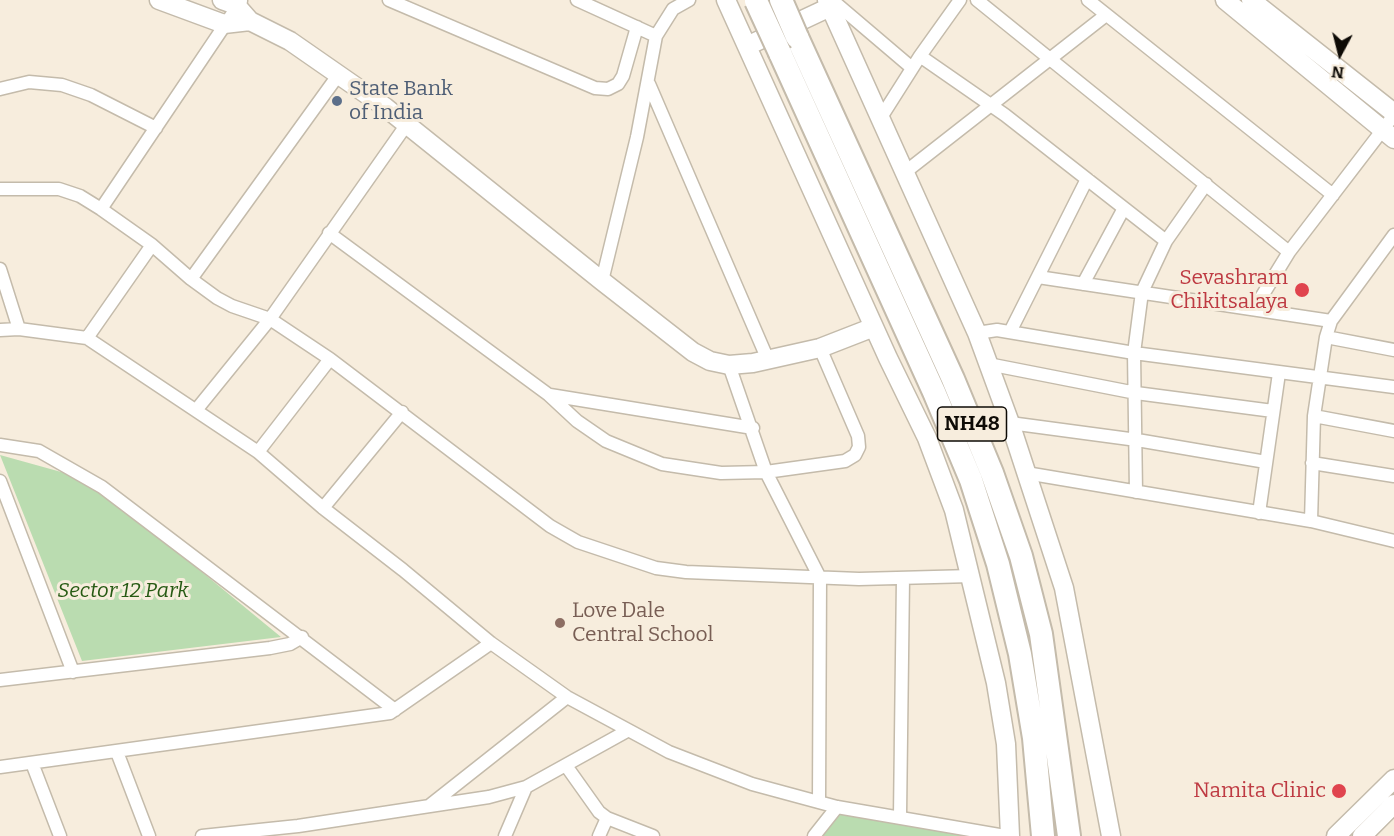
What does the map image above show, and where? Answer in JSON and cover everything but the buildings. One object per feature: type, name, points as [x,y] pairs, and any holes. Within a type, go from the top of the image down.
[{"type":"highway","name":"NH48","points":[[756,0],[934,392],[971,480],[998,564],[1020,654],[1034,738],[1043,836]]},
{"type":"highway","name":"NH48","points":[[781,0],[953,379],[992,472],[1021,556],[1041,634],[1069,836]]},
{"type":"street","points":[[159,0],[224,24],[250,21]]},
{"type":"street","points":[[389,0],[595,88],[608,89],[618,84],[623,76],[637,27]]},
{"type":"street","points":[[577,0],[656,36]]},
{"type":"street","points":[[605,0],[612,16]]},
{"type":"street","points":[[602,282],[649,84],[656,36],[673,9],[689,0]]},
{"type":"street","points":[[0,330],[19,329],[87,338],[197,409],[258,452],[323,508],[490,643],[567,697],[627,731],[669,752],[717,771],[837,807],[1008,836],[1006,744],[996,683],[972,576],[954,510],[927,438],[874,327],[726,0]]},
{"type":"street","points":[[880,118],[960,0]]},
{"type":"street","points":[[977,0],[1289,252]]},
{"type":"street","points":[[1088,0],[1333,195]]},
{"type":"street","points":[[1225,0],[1388,135]]},
{"type":"street","points":[[1251,0],[1394,114],[1388,135],[1333,195],[1289,252],[1254,309]]},
{"type":"street","points":[[101,209],[224,24],[233,2],[250,21],[290,41],[407,124],[602,282],[693,352],[710,361],[729,365],[768,360],[820,348],[874,327]]},
{"type":"street","points":[[747,46],[830,2]]},
{"type":"street","points":[[830,2],[912,68]]},
{"type":"street","points":[[830,2],[977,333],[1010,423],[1064,588],[1111,836]]},
{"type":"street","points":[[904,173],[1106,15]]},
{"type":"street","points":[[920,56],[992,105],[1166,241]]},
{"type":"street","points":[[191,279],[339,74]]},
{"type":"street","points":[[0,89],[28,82],[62,85],[91,95],[156,128]]},
{"type":"street","points":[[649,84],[768,360]]},
{"type":"street","points":[[197,409],[270,319],[407,124]]},
{"type":"street","points":[[1010,332],[1087,179]]},
{"type":"street","points":[[1136,492],[1134,353],[1142,292],[1166,241],[1206,184]]},
{"type":"street","points":[[0,189],[59,189],[80,196],[152,245],[191,279],[232,306],[270,319],[330,359],[550,526],[578,542],[612,555],[666,569],[820,578],[972,576]]},
{"type":"street","points":[[1083,284],[1124,208]]},
{"type":"street","points":[[329,233],[549,395],[577,421],[606,441],[641,458],[662,464],[721,473],[766,472],[845,461],[855,455],[860,447],[858,436],[820,348]]},
{"type":"street","points":[[1311,521],[1314,416],[1326,337],[1331,321],[1394,235]]},
{"type":"street","points":[[87,338],[152,245]]},
{"type":"street","points":[[0,269],[19,329]]},
{"type":"street","points":[[1038,277],[1331,321]]},
{"type":"street","points":[[977,333],[997,330],[1279,374],[1394,387]]},
{"type":"street","points":[[1326,337],[1394,351]]},
{"type":"street","points":[[258,452],[330,359]]},
{"type":"street","points":[[988,363],[1136,393],[1274,411]]},
{"type":"street","points":[[729,365],[753,428],[766,472],[820,578],[819,801]]},
{"type":"street","points":[[1259,513],[1279,374]]},
{"type":"street","points":[[549,395],[753,428]]},
{"type":"street","points":[[323,508],[402,412]]},
{"type":"street","points":[[1314,416],[1394,430]]},
{"type":"street","points":[[1010,423],[1137,440],[1266,462]]},
{"type":"street","points":[[0,445],[39,451],[102,487],[395,710]]},
{"type":"street","points":[[1312,463],[1394,476]]},
{"type":"street","points":[[1026,473],[1311,521],[1394,541]]},
{"type":"street","points":[[0,481],[73,672]]},
{"type":"street","points":[[900,816],[903,578]]},
{"type":"street","points":[[0,680],[270,648],[290,644],[302,637]]},
{"type":"street","points":[[0,767],[374,717],[395,710],[490,643]]},
{"type":"street","points":[[427,807],[567,697]]},
{"type":"street","points":[[202,836],[300,831],[526,787],[567,767],[627,731]]},
{"type":"street","points":[[117,752],[149,836]]},
{"type":"street","points":[[32,763],[60,836]]},
{"type":"street","points":[[567,767],[599,812],[607,818],[653,836]]},
{"type":"street","points":[[1336,836],[1394,779]]},
{"type":"street","points":[[506,836],[526,787]]},
{"type":"street","points":[[1362,836],[1394,804]]},
{"type":"street","points":[[814,836],[837,807]]},
{"type":"street","points":[[599,836],[607,818]]},
{"type":"green space","name":"Sector 12 Park","points":[[0,455],[90,480],[281,637],[82,661]]},
{"type":"green space","points":[[843,805],[986,836],[823,836]]},
{"type":"place","name":"State Bank of India","points":[[337,101]]},
{"type":"place","name":"Sevashram Chikitsalaya","points":[[1302,290]]},
{"type":"place","name":"Love Dale Central School","points":[[560,623]]},
{"type":"place","name":"Namita Clinic","points":[[1339,791]]}]
